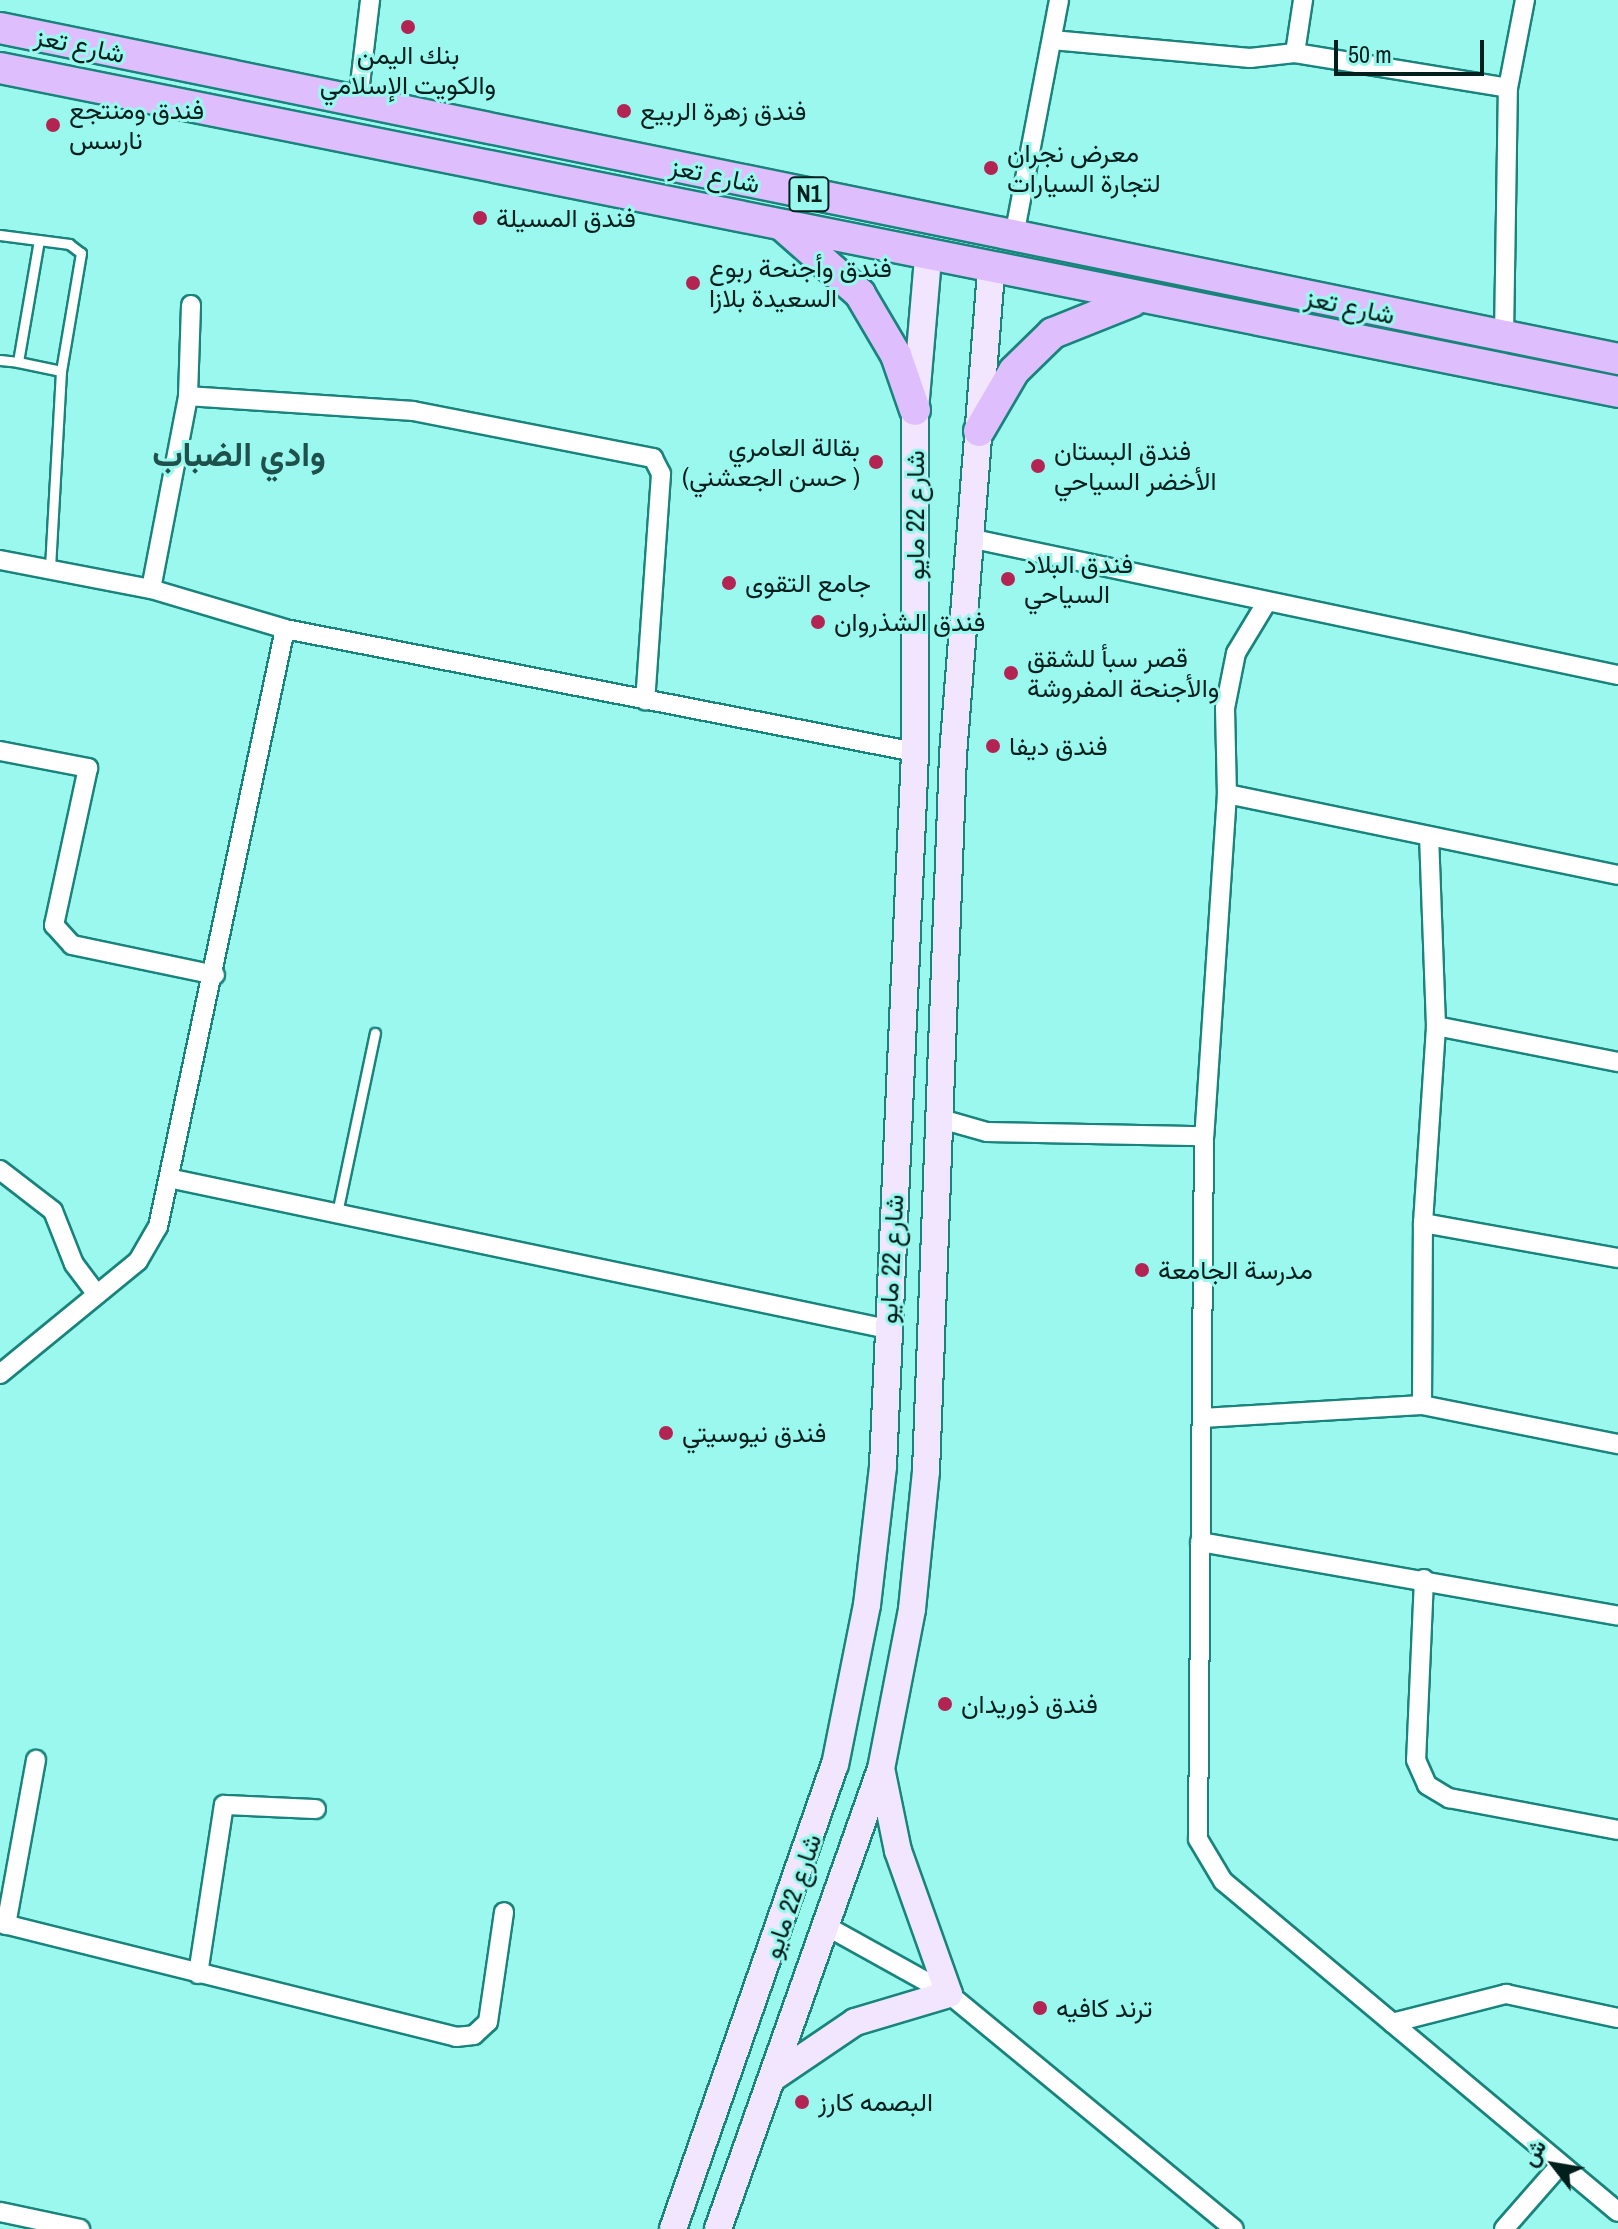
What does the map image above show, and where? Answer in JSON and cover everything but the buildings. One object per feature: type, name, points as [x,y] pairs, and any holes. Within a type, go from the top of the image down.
[{"type":"highway","name":"شارع تعز","points":[[0,28],[1618,359]]},
{"type":"highway","name":"شارع تعز","points":[[0,68],[301,132],[772,217],[928,258],[1618,392]]},
{"type":"highway","points":[[301,132],[308,93]]},
{"type":"highway","points":[[772,217],[860,294],[896,355],[915,410]]},
{"type":"highway","points":[[979,431],[1014,371],[1053,333],[1135,300]]},
{"type":"main road","name":"شارع 22 مايو","points":[[673,2229],[789,1912],[835,1765],[867,1605],[883,1466],[915,752],[915,410],[928,258]]},
{"type":"main road","name":"شارع 22 مايو","points":[[718,2229],[828,1927],[881,1769],[912,1609],[924,1486],[941,1119],[953,755],[991,269]]},
{"type":"main road","points":[[915,752],[953,755]]},
{"type":"main road","points":[[897,1118],[941,1119]]},
{"type":"main road","points":[[774,2077],[855,2022],[949,1994],[898,1851],[881,1769]]},
{"type":"main road","points":[[789,1912],[828,1927]]},
{"type":"street","points":[[358,101],[370,0]]},
{"type":"street","points":[[1014,236],[1059,0]]},
{"type":"street","points":[[1295,53],[1303,0]]},
{"type":"street","points":[[1504,337],[1508,88],[1525,0]]},
{"type":"street","points":[[1052,40],[1250,58],[1295,53],[1508,88]]},
{"type":"street","points":[[151,589],[188,396],[191,305]]},
{"type":"street","points":[[188,396],[413,411],[653,458],[661,474],[645,700]]},
{"type":"street","points":[[969,538],[1265,605],[1618,675]]},
{"type":"street","points":[[0,560],[151,589],[285,629],[915,752]]},
{"type":"street","points":[[1265,605],[1236,653],[1225,708],[1227,794],[1204,1136],[1198,1839],[1223,1881],[1618,2212]]},
{"type":"street","points":[[0,1374],[138,1261],[173,1179],[285,629]]},
{"type":"street","points":[[0,751],[88,768],[54,925],[72,945],[215,975]]},
{"type":"street","points":[[1227,794],[1618,875]]},
{"type":"street","points":[[1422,1405],[1423,1223],[1436,1026],[1429,837]]},
{"type":"street","points":[[1436,1026],[1618,1062]]},
{"type":"street","points":[[941,1119],[987,1132],[1204,1136]]},
{"type":"street","points":[[0,1170],[53,1211],[74,1264],[97,1294]]},
{"type":"street","points":[[173,1179],[887,1329]]},
{"type":"street","points":[[1423,1223],[1618,1258]]},
{"type":"street","points":[[1202,1418],[1422,1405],[1618,1444]]},
{"type":"street","points":[[1200,1542],[1424,1579],[1618,1616]]},
{"type":"street","points":[[1424,1579],[1416,1760],[1427,1785],[1449,1798],[1618,1830]]},
{"type":"street","points":[[36,1760],[3,1924],[198,1974],[474,2035],[488,2022],[504,1912]]},
{"type":"street","points":[[198,1974],[224,1805],[316,1809]]},
{"type":"street","points":[[828,1927],[949,1994],[1234,2229]]},
{"type":"street","points":[[1392,2023],[1506,1994],[1618,2018]]},
{"type":"street","points":[[1504,2229],[1560,2165]]},
{"type":"street","points":[[0,2212],[80,2229]]},
{"type":"lane","points":[[0,235],[39,240],[81,253],[61,371],[50,569]]},
{"type":"lane","points":[[18,362],[39,240]]},
{"type":"lane","points":[[0,360],[61,371]]},
{"type":"lane","points":[[337,1213],[375,1033]]},
{"type":"place","name":"بنك اليمن والكويت الإسلامي","points":[[408,27]]},
{"type":"place","name":"فندق زهرة الربيع","points":[[624,111]]},
{"type":"place","name":"فندق ومنتجع نارسس","points":[[53,125]]},
{"type":"place","name":"معرض نجران لتجارة السيارات","points":[[991,168]]},
{"type":"place","name":"فندق المسيلة","points":[[480,218]]},
{"type":"place","name":"فندق وأجنحة ربوع السعيدة بلازا","points":[[693,283]]},
{"type":"place","name":"بقالة العامري (حسن الجعشني )","points":[[876,462]]},
{"type":"place","name":"فندق البستان الأخضر السياحي","points":[[1038,466]]},
{"type":"place","name":"فندق البلاد السياحي","points":[[1008,579]]},
{"type":"place","name":"جامع التقوى","points":[[729,583]]},
{"type":"place","name":"فندق الشذروان","points":[[818,622]]},
{"type":"place","name":"قصر سبأ للشقق والأجنحة المفروشة","points":[[1011,673]]},
{"type":"place","name":"فندق ديفا","points":[[993,746]]},
{"type":"place","name":"مدرسة الجامعة","points":[[1142,1270]]},
{"type":"place","name":"فندق نيوسيتي","points":[[666,1433]]},
{"type":"place","name":"فندق ذوريدان","points":[[945,1704]]},
{"type":"place","name":"ترند كافيه","points":[[1040,2008]]},
{"type":"place","name":"البصمه كارز","points":[[802,2102]]},
{"type":"district","name":"وادي الضباب","points":[[239,455]]}]
